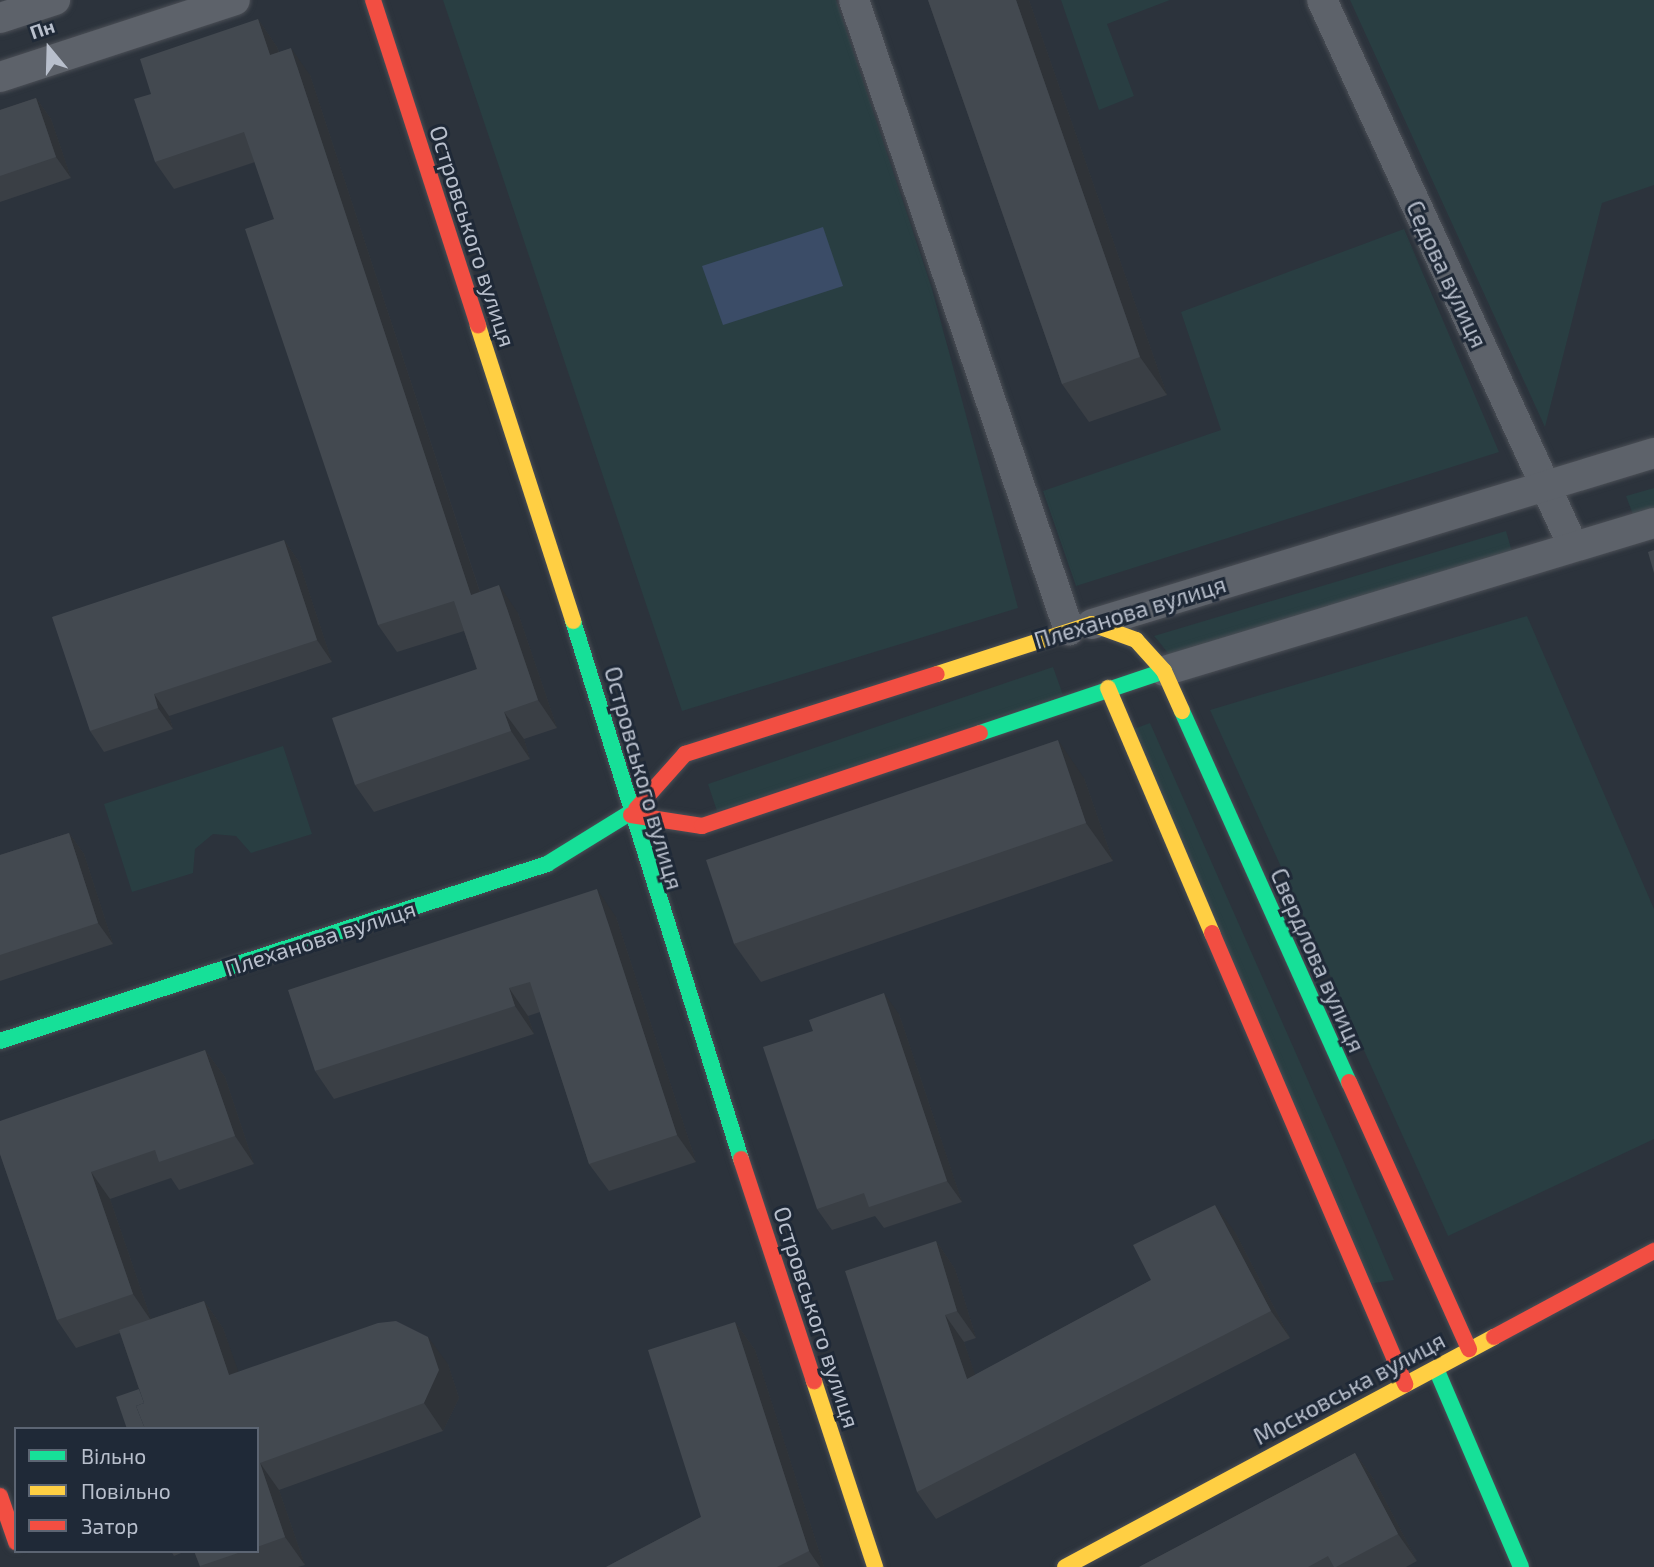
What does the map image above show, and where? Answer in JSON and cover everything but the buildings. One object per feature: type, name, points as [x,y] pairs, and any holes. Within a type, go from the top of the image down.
[{"type":"street","points":[[0,18],[55,0]]},
{"type":"street","points":[[0,77],[235,0]]},
{"type":"street","name":"Островського вулиця","points":[[373,0],[631,815],[875,1567]]},
{"type":"street","points":[[854,0],[1081,627]]},
{"type":"street","name":"Седова вулиця","points":[[1322,0],[1573,546]]},
{"type":"street","name":"Плеханова вулиця","points":[[0,1041],[547,864],[631,815],[685,754],[1081,627],[1654,453]]},
{"type":"street","points":[[631,815],[702,826],[1108,688],[1654,523]]},
{"type":"street","name":"Свердлова вулиця","points":[[1081,627],[1136,640],[1164,671],[1469,1349]]},
{"type":"street","points":[[1108,688],[1405,1384]]},
{"type":"street","name":"Московська вулиця","points":[[1065,1567],[1405,1384],[1437,1371],[1469,1349],[1654,1251]]},
{"type":"street","points":[[1437,1371],[1521,1567]]},
{"type":"street","points":[[0,1496],[14,1536]]},
{"type":"green space","points":[[443,0],[836,0],[932,289],[1018,608],[682,711]]},
{"type":"green space","points":[[1061,0],[1170,0],[1107,24],[1134,96],[1099,110]]},
{"type":"green space","points":[[1350,0],[1654,0],[1654,185],[1602,203],[1545,427]]},
{"type":"green space","points":[[1404,229],[1499,452],[1076,586],[1043,491],[1221,430],[1181,312]]},
{"type":"green space","points":[[1654,488],[1654,520],[1637,525],[1626,496]]},
{"type":"green space","points":[[1506,531],[1513,555],[1173,659],[1154,636]]},
{"type":"green space","points":[[1527,616],[1654,909],[1654,1139],[1448,1236],[1210,710]]},
{"type":"green space","points":[[1053,667],[1063,695],[717,811],[708,784]]},
{"type":"green space","points":[[1150,723],[1394,1280],[1368,1284],[1131,730]]},
{"type":"green space","points":[[283,746],[312,834],[251,853],[236,836],[213,834],[195,849],[193,873],[132,892],[104,804]]},
{"type":"water","points":[[823,227],[843,286],[723,325],[702,266]]},
{"type":"traffic: fast","points":[[573,621],[741,1159]]},
{"type":"traffic: fast","points":[[980,733],[1164,671]]},
{"type":"traffic: fast","points":[[1182,711],[1349,1082]]},
{"type":"traffic: fast","points":[[0,1041],[547,864],[636,809]]},
{"type":"traffic: fast","points":[[1437,1371],[1521,1567]]},
{"type":"traffic: slow","points":[[478,326],[573,621]]},
{"type":"traffic: slow","points":[[937,674],[1092,624],[1136,640],[1164,671],[1182,711]]},
{"type":"traffic: slow","points":[[1108,688],[1212,933]]},
{"type":"traffic: slow","points":[[1065,1567],[1494,1337]]},
{"type":"traffic: slow","points":[[814,1381],[875,1567]]},
{"type":"traffic: jam","points":[[373,0],[478,326]]},
{"type":"traffic: jam","points":[[636,809],[685,754],[937,674]]},
{"type":"traffic: jam","points":[[631,815],[702,826],[980,733]]},
{"type":"traffic: jam","points":[[1212,933],[1405,1384]]},
{"type":"traffic: jam","points":[[1349,1082],[1469,1349]]},
{"type":"traffic: jam","points":[[741,1159],[814,1381]]},
{"type":"traffic: jam","points":[[1494,1337],[1654,1251]]},
{"type":"traffic: jam","points":[[0,1496],[14,1536]]}]
